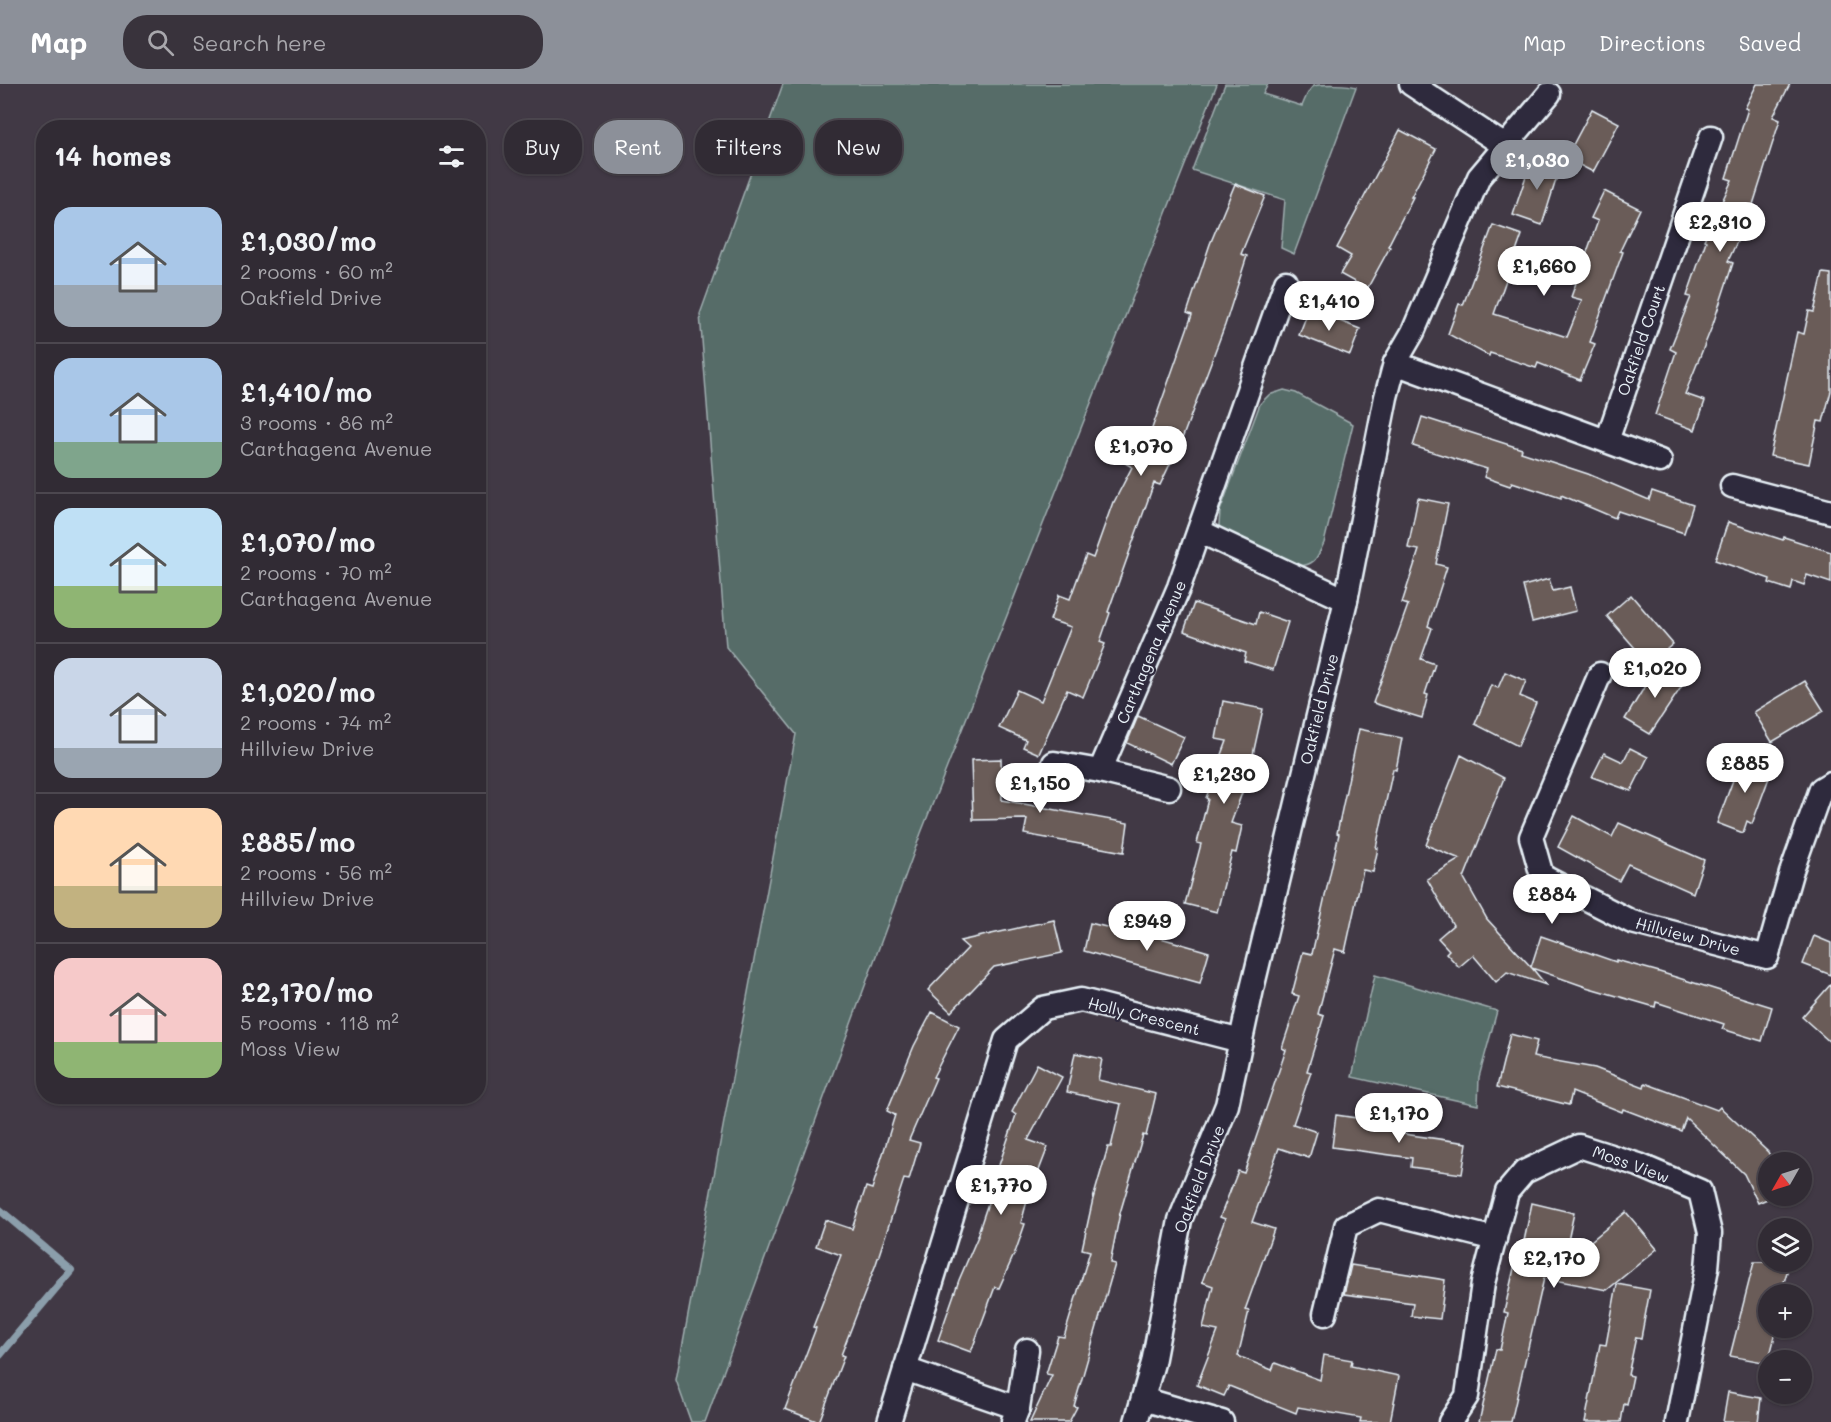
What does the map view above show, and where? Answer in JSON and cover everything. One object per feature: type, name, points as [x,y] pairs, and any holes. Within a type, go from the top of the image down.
[{"type":"street","points":[[1411,84],[1505,146]]},
{"type":"street","name":"Oakfield Drive","points":[[1136,1422],[1153,1363],[1180,1220],[1227,1105],[1252,989],[1346,600],[1386,397],[1395,363],[1413,332],[1479,177],[1549,94]]},
{"type":"street","name":"Oakfield Court","points":[[1607,441],[1711,136]]},
{"type":"street","name":"Carthagena Avenue","points":[[1100,771],[1179,587],[1286,282]]},
{"type":"street","points":[[1395,363],[1660,461]]},
{"type":"street","points":[[1732,486],[1831,512]]},
{"type":"street","points":[[1199,531],[1346,600]]},
{"type":"street","name":"Hillview Drive","points":[[1600,674],[1531,837],[1542,876],[1632,922],[1767,957],[1791,873],[1821,789],[1831,783]]},
{"type":"street","points":[[1054,763],[1100,771],[1169,788]]},
{"type":"street","name":"Holly Crescent","points":[[890,1422],[1006,1040],[1043,1008],[1081,1000],[1241,1041]]},
{"type":"street","name":"Moss View","points":[[1450,1422],[1467,1396],[1483,1283],[1507,1192],[1524,1172],[1579,1146],[1639,1165],[1700,1191],[1710,1233],[1707,1268],[1677,1422]]},
{"type":"street","points":[[1325,1314],[1346,1226],[1379,1210],[1495,1239]]},
{"type":"street","points":[[905,1369],[1016,1415],[1027,1350]]},
{"type":"street","points":[[1143,1399],[1222,1422]]},
{"type":"green space","points":[[783,84],[1217,84],[921,833],[705,1422],[691,1422],[676,1380],[796,734],[726,647],[700,314],[751,174],[803,174],[803,120],[770,120]]},
{"type":"green space","points":[[1225,84],[1268,84],[1263,94],[1302,106],[1308,92],[1314,86],[1356,87],[1294,254],[1281,248],[1285,200],[1192,170]]},
{"type":"green space","points":[[1284,390],[1296,393],[1353,424],[1324,543],[1312,562],[1298,566],[1223,536],[1219,525],[1220,511],[1260,404],[1269,395]]},
{"type":"green space","points":[[1375,975],[1497,1011],[1479,1077],[1478,1105],[1352,1077]]},
{"type":"building","points":[[1757,84],[1790,84],[1773,117],[1780,120],[1750,214],[1728,261],[1733,263],[1713,324],[1685,394],[1705,401],[1695,430],[1655,415],[1676,352],[1670,349],[1691,297],[1687,296],[1706,241],[1704,240],[1732,180],[1726,178],[1748,109],[1745,108]]},
{"type":"building","points":[[1592,109],[1619,123],[1593,172],[1566,158]]},
{"type":"building","points":[[1400,130],[1436,149],[1388,246],[1390,247],[1367,289],[1340,274],[1351,256],[1337,248]]},
{"type":"building","points":[[1532,158],[1560,167],[1542,225],[1513,215]]},
{"type":"building","points":[[1235,184],[1265,196],[1241,254],[1247,256],[1225,325],[1182,439],[1160,485],[1154,483],[1108,612],[1110,613],[1100,642],[1105,644],[1083,697],[1067,690],[1039,754],[1023,747],[1026,740],[999,728],[1017,690],[1041,701],[1071,627],[1050,620],[1059,595],[1070,599],[1086,555],[1093,558],[1113,502],[1132,467],[1125,463],[1140,432],[1149,437],[1192,315],[1187,313],[1210,244]]},
{"type":"building","points":[[1604,191],[1640,209],[1620,251],[1623,252],[1590,342],[1595,344],[1580,380],[1538,363],[1536,368],[1490,353],[1489,356],[1448,334],[1459,304],[1463,305],[1493,225],[1522,235],[1494,314],[1567,337],[1582,300],[1571,297],[1598,221],[1591,218]]},
{"type":"building","points":[[1823,273],[1831,274],[1831,391],[1823,422],[1818,421],[1809,464],[1770,456],[1797,332],[1804,334],[1809,311],[1814,312]]},
{"type":"building","points":[[1309,309],[1360,329],[1350,355],[1299,335]]},
{"type":"building","points":[[1422,417],[1522,449],[1521,452],[1588,474],[1649,500],[1652,491],[1693,505],[1684,533],[1618,511],[1615,518],[1561,495],[1561,498],[1512,482],[1510,486],[1484,477],[1487,469],[1413,446]]},
{"type":"building","points":[[1418,498],[1448,504],[1436,564],[1447,567],[1428,626],[1432,628],[1421,659],[1435,664],[1425,694],[1428,695],[1422,718],[1373,703],[1408,605],[1402,603],[1419,550],[1408,548]]},
{"type":"building","points":[[1728,522],[1783,540],[1784,537],[1831,552],[1831,583],[1807,575],[1804,585],[1793,581],[1791,590],[1769,583],[1770,579],[1715,560]]},
{"type":"building","points":[[1549,579],[1553,591],[1570,587],[1576,611],[1532,622],[1523,586]]},
{"type":"building","points":[[1631,595],[1673,644],[1649,664],[1607,616]]},
{"type":"building","points":[[1194,603],[1256,624],[1259,612],[1288,622],[1273,670],[1244,661],[1246,653],[1184,631]]},
{"type":"building","points":[[1659,663],[1686,680],[1650,734],[1625,719]]},
{"type":"building","points":[[1505,672],[1526,681],[1520,696],[1536,703],[1518,746],[1475,724],[1491,685],[1498,688]]},
{"type":"building","points":[[1805,681],[1824,711],[1772,742],[1754,712]]},
{"type":"building","points":[[1223,701],[1263,709],[1252,759],[1254,760],[1231,823],[1242,826],[1236,853],[1232,852],[1217,912],[1185,904],[1201,844],[1197,843],[1208,799],[1206,798],[1227,741],[1216,739]]},
{"type":"building","points":[[1138,716],[1184,737],[1171,764],[1127,743]]},
{"type":"building","points":[[1359,729],[1402,738],[1396,770],[1393,769],[1373,872],[1363,870],[1345,952],[1335,949],[1318,1014],[1324,1016],[1307,1071],[1311,1072],[1293,1124],[1317,1132],[1309,1158],[1279,1148],[1252,1222],[1274,1229],[1245,1310],[1249,1311],[1238,1356],[1272,1370],[1275,1363],[1320,1380],[1324,1355],[1352,1360],[1351,1366],[1399,1376],[1390,1422],[1360,1422],[1361,1418],[1298,1407],[1296,1413],[1229,1386],[1224,1396],[1197,1385],[1218,1331],[1203,1328],[1213,1286],[1202,1282],[1225,1219],[1220,1217],[1238,1171],[1244,1173],[1286,1050],[1282,1048],[1299,996],[1292,994],[1303,952],[1312,954],[1339,834],[1337,833]]},
{"type":"building","points":[[1630,748],[1648,757],[1631,791],[1592,777],[1604,753],[1623,762]]},
{"type":"building","points":[[1461,755],[1504,778],[1464,878],[1487,919],[1531,967],[1541,936],[1616,962],[1616,960],[1656,971],[1772,1007],[1762,1041],[1722,1029],[1724,1024],[1656,1002],[1655,1007],[1532,968],[1546,985],[1507,972],[1496,982],[1473,955],[1459,967],[1446,953],[1449,950],[1438,938],[1453,925],[1427,879],[1460,859],[1426,845]]},
{"type":"building","points":[[1742,756],[1773,767],[1752,824],[1747,821],[1743,833],[1717,823]]},
{"type":"building","points":[[1001,759],[1002,800],[1128,823],[1124,852],[1024,834],[1027,819],[973,820],[971,760]]},
{"type":"building","points":[[1574,816],[1612,837],[1619,823],[1704,860],[1693,893],[1628,864],[1619,881],[1558,847]]},
{"type":"building","points":[[1054,920],[1062,953],[994,967],[951,1012],[928,990],[968,948],[960,941]]},
{"type":"building","points":[[1090,923],[1139,935],[1140,932],[1209,952],[1200,983],[1084,951]]},
{"type":"building","points":[[1814,936],[1831,943],[1831,975],[1803,964]]},
{"type":"building","points":[[1831,984],[1831,1043],[1802,1017]]},
{"type":"building","points":[[932,1012],[959,1026],[933,1077],[936,1078],[909,1140],[920,1143],[909,1180],[904,1179],[876,1264],[841,1355],[844,1356],[819,1422],[785,1409],[841,1255],[816,1246],[825,1220],[852,1229],[866,1187],[872,1189],[895,1115],[887,1111],[914,1046]]},
{"type":"building","points":[[1510,1034],[1537,1041],[1533,1057],[1595,1068],[1644,1087],[1645,1083],[1717,1110],[1720,1107],[1768,1152],[1758,1152],[1758,1203],[1744,1174],[1686,1118],[1681,1131],[1623,1109],[1622,1112],[1572,1092],[1569,1105],[1497,1087]]},
{"type":"building","points":[[1075,1053],[1102,1059],[1098,1080],[1156,1094],[1146,1136],[1143,1135],[1120,1213],[1110,1263],[1115,1264],[1074,1406],[1077,1407],[1069,1422],[1030,1422],[1052,1375],[1046,1374],[1058,1336],[1064,1337],[1090,1251],[1082,1249],[1093,1199],[1108,1147],[1111,1147],[1121,1104],[1067,1092]]},
{"type":"building","points":[[1037,1064],[1062,1077],[1028,1140],[1048,1147],[1038,1173],[1035,1172],[1021,1223],[1025,1224],[1016,1250],[999,1288],[995,1287],[971,1352],[938,1340],[959,1280],[978,1236],[989,1200],[985,1199],[992,1173],[996,1174],[1016,1115],[1012,1112]]},
{"type":"building","points":[[1336,1115],[1398,1124],[1397,1133],[1467,1143],[1462,1174],[1411,1167],[1412,1158],[1332,1147]]},
{"type":"building","points":[[1532,1203],[1574,1213],[1563,1264],[1626,1212],[1657,1249],[1607,1290],[1544,1278],[1511,1422],[1479,1422],[1496,1349],[1500,1350],[1508,1313],[1504,1312],[1515,1264],[1519,1265]]},
{"type":"building","points":[[1754,1262],[1758,1262],[1758,1272],[1787,1272],[1783,1284],[1758,1284],[1758,1338],[1774,1338],[1771,1350],[1758,1350],[1758,1361],[1730,1356]]},
{"type":"building","points":[[1351,1265],[1445,1280],[1440,1319],[1411,1316],[1413,1303],[1344,1294]]},
{"type":"building","points":[[1617,1284],[1650,1290],[1641,1338],[1636,1337],[1628,1375],[1633,1376],[1627,1405],[1624,1404],[1621,1422],[1585,1422],[1600,1344],[1606,1345]]},
{"type":"building","points":[[1728,1392],[1758,1397],[1758,1404],[1760,1404],[1758,1422],[1723,1422]]},
{"type":"waterway","points":[[0,1210],[71,1270],[0,1355]]}]
